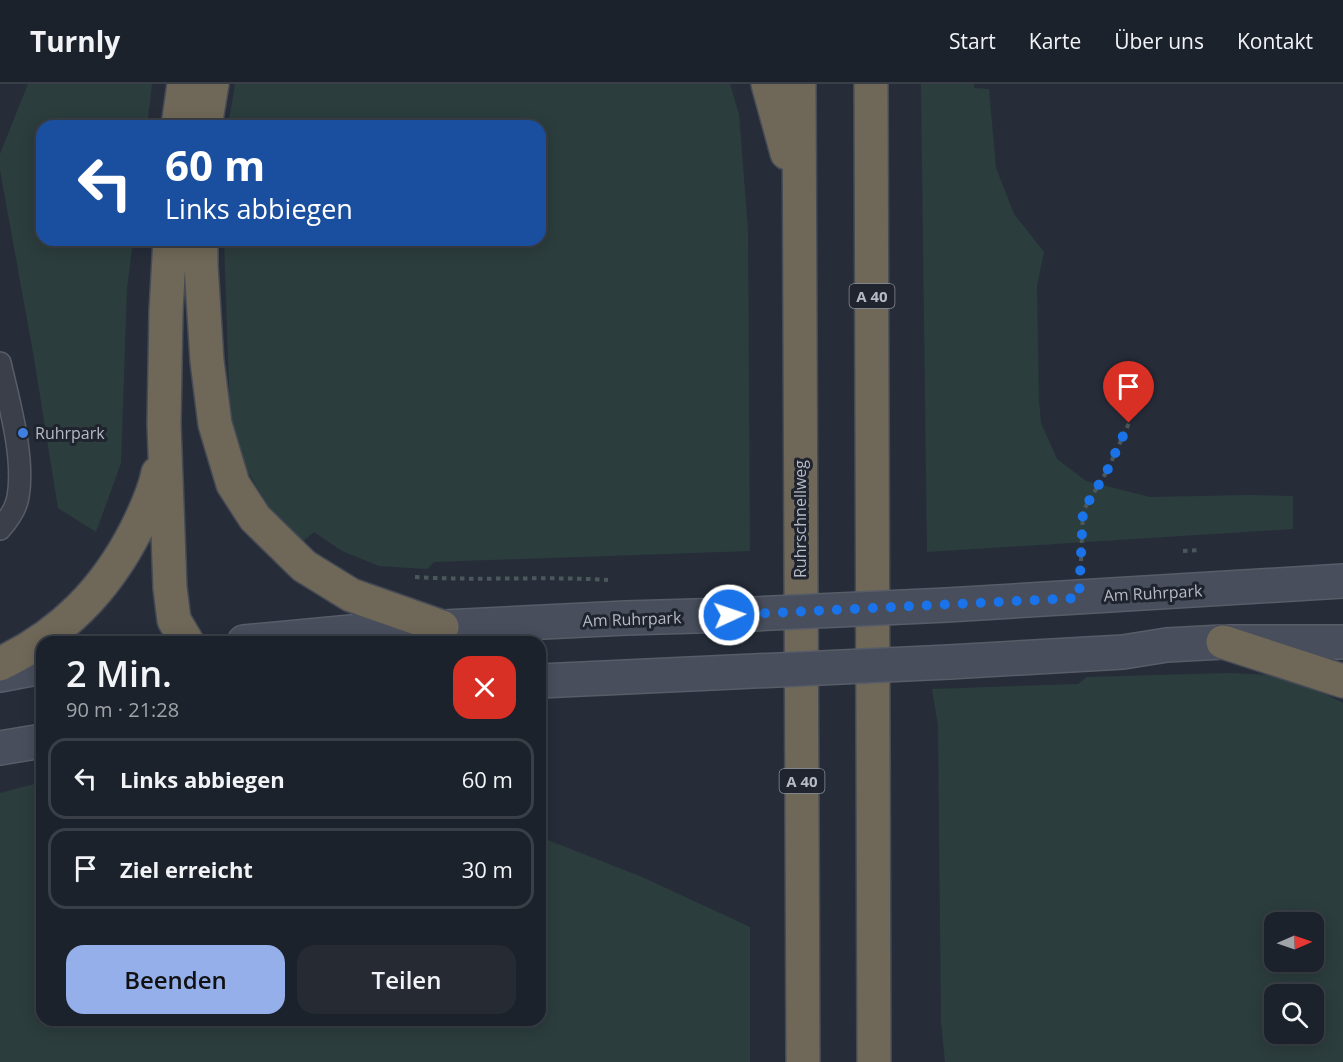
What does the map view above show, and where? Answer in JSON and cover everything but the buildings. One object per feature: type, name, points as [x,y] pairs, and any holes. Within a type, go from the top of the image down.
[{"type":"highway","points":[[179,120],[184,84]]},
{"type":"highway","points":[[206,120],[212,84]]},
{"type":"highway","points":[[768,84],[791,171],[799,243]]},
{"type":"highway","name":"Ruhrschnellweg","points":[[799,84],[803,1062]]},
{"type":"highway","name":"A 40","points":[[871,84],[874,1062]]},
{"type":"highway","points":[[170,246],[164,424],[170,588],[174,620],[183,636]]},
{"type":"highway","points":[[201,246],[207,361],[215,424],[233,484],[255,518],[304,566],[351,595],[442,627]]},
{"type":"highway","points":[[48,636],[66,623],[89,601],[108,578],[146,511],[156,480],[164,424]]},
{"type":"highway","points":[[1223,642],[1343,681]]},
{"type":"highway","points":[[0,664],[36,644]]},
{"type":"highway","points":[[874,931],[877,989],[891,1062]]},
{"type":"main road","name":"Am Ruhrpark","points":[[308,636],[442,627],[1079,598],[1343,581]]},
{"type":"main road","points":[[546,681],[949,662],[1123,652],[1167,645],[1223,642],[1343,642]]},
{"type":"main road","points":[[0,675],[36,668]]},
{"type":"main road","points":[[0,748],[36,742]]},
{"type":"lane","points":[[0,363],[15,432],[19,474],[18,498],[9,519],[0,529]]},
{"type":"path","points":[[1079,598],[1083,511],[1107,471],[1129,423]]},
{"type":"path","points":[[407,577],[438,579],[559,577],[614,580]]},
{"type":"shaded area","points":[[28,84],[152,84],[148,120],[36,120],[36,246],[132,246],[127,288],[121,463],[96,532],[58,508],[0,170],[0,154]]},
{"type":"shaded area","points":[[235,84],[730,84],[739,114],[748,231],[750,551],[434,562],[427,569],[379,566],[342,551],[314,532],[302,542],[269,507],[242,462],[230,413],[224,246],[546,246],[546,120],[229,120]]},
{"type":"shaded area","points":[[921,84],[974,84],[974,88],[989,89],[996,168],[1014,214],[1044,252],[1037,286],[1039,401],[1041,423],[1057,459],[1086,481],[1150,497],[1293,496],[1293,529],[927,552]]},
{"type":"shaded area","points":[[1230,673],[1270,675],[1308,685],[1343,703],[1343,1062],[945,1062],[941,1021],[938,725],[932,689],[1078,684],[1087,677]]},
{"type":"shaded area","points":[[36,784],[36,1026],[546,1026],[546,839],[642,877],[750,927],[750,1062],[0,1062],[0,793]]},
{"type":"place","name":"Ruhrpark","points":[[23,433]]},
{"type":"route","points":[[729,615],[1079,598],[1083,511],[1107,471],[1129,423]]}]
